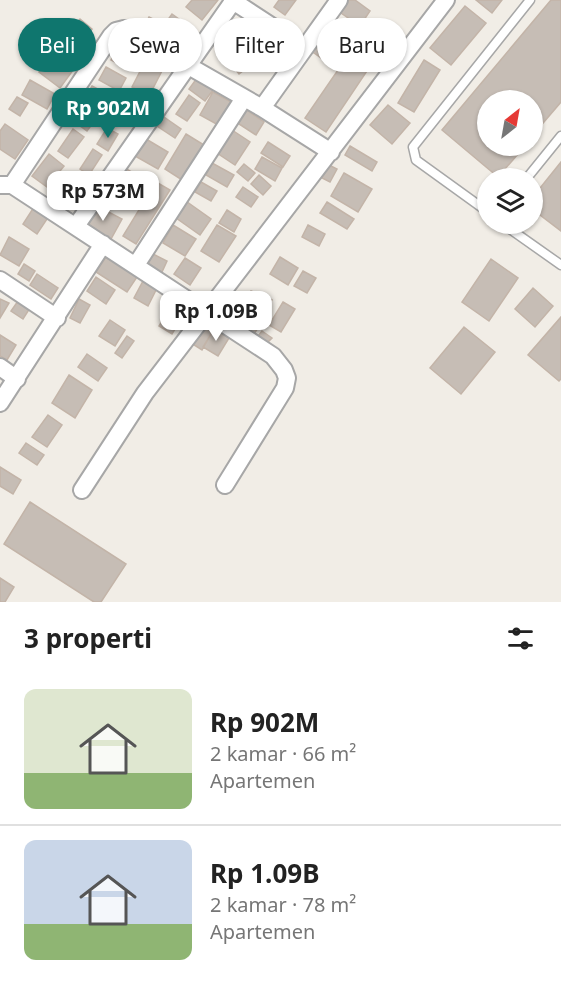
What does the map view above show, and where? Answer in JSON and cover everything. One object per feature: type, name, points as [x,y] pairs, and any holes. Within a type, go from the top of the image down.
[{"type":"street","points":[[305,48],[339,0]]},
{"type":"street","points":[[82,490],[145,393],[446,0]]},
{"type":"street","points":[[202,45],[233,1],[259,18]]},
{"type":"street","points":[[108,42],[6,185],[76,226],[207,311],[273,356],[285,370],[287,378],[285,388],[225,484]]},
{"type":"street","points":[[76,226],[183,72]]},
{"type":"street","points":[[200,72],[331,152]]},
{"type":"street","points":[[262,108],[288,72]]},
{"type":"street","points":[[136,265],[244,98]]},
{"type":"street","points":[[0,403],[104,244]]},
{"type":"street","points":[[0,280],[57,318]]},
{"type":"street","points":[[0,367],[17,378]]},
{"type":"lane","points":[[477,204],[416,160],[413,147],[530,0]]},
{"type":"lane","points":[[535,168],[561,135]]},
{"type":"lane","points":[[517,234],[561,265]]},
{"type":"building","points":[[192,0],[218,0],[202,20],[186,7]]},
{"type":"building","points":[[279,0],[296,0],[285,15],[274,7]]},
{"type":"building","points":[[349,0],[355,0],[370,11],[365,18],[348,18],[341,13]]},
{"type":"building","points":[[476,0],[502,0],[492,13]]},
{"type":"building","points":[[551,0],[561,0],[561,102],[543,123],[543,90],[477,90],[477,156],[516,156],[506,168],[487,168],[442,130]]},
{"type":"building","points":[[465,6],[486,23],[451,65],[430,48]]},
{"type":"building","points":[[317,40],[317,55],[310,50]]},
{"type":"building","points":[[424,60],[440,70],[414,112],[398,103]]},
{"type":"building","points":[[106,67],[108,72],[115,72],[126,78],[119,91],[99,80]]},
{"type":"building","points":[[39,72],[72,72],[60,88]]},
{"type":"building","points":[[140,72],[161,72],[149,96],[132,87]]},
{"type":"building","points":[[337,72],[366,72],[326,132],[305,118]]},
{"type":"building","points":[[197,78],[213,90],[205,101],[189,89]]},
{"type":"building","points":[[30,80],[55,94],[47,109],[22,95]]},
{"type":"building","points":[[92,86],[109,95],[102,108],[86,97]]},
{"type":"building","points":[[213,92],[233,103],[220,126],[200,115]]},
{"type":"building","points":[[189,95],[200,103],[187,121],[176,114]]},
{"type":"building","points":[[17,97],[28,103],[20,116],[9,109]]},
{"type":"building","points":[[126,98],[137,106],[126,121],[115,114]]},
{"type":"building","points":[[87,100],[102,111],[87,131],[72,120]]},
{"type":"building","points":[[388,105],[410,123],[392,144],[370,125]]},
{"type":"building","points":[[245,109],[264,122],[256,135],[236,122]]},
{"type":"building","points":[[164,117],[181,129],[175,138],[157,126]]},
{"type":"building","points":[[5,124],[28,140],[15,159],[0,149],[0,131]]},
{"type":"building","points":[[107,128],[118,134],[108,151],[97,144]]},
{"type":"building","points":[[73,129],[84,137],[68,158],[58,151]]},
{"type":"building","points":[[232,130],[250,142],[235,165],[217,153]]},
{"type":"building","points":[[186,134],[204,145],[182,180],[165,169]]},
{"type":"building","points":[[146,139],[168,152],[158,169],[135,156]]},
{"type":"building","points":[[268,142],[290,156],[283,167],[261,153]]},
{"type":"building","points":[[350,146],[377,162],[372,171],[345,155]]},
{"type":"building","points":[[93,149],[102,155],[89,175],[80,169]]},
{"type":"building","points":[[49,154],[64,166],[47,187],[32,176]]},
{"type":"building","points":[[262,157],[282,168],[275,181],[255,169]]},
{"type":"building","points":[[561,162],[561,231],[543,217],[543,184]]},
{"type":"building","points":[[212,163],[234,175],[227,187],[206,175]]},
{"type":"building","points":[[244,164],[255,173],[248,181],[237,172]]},
{"type":"building","points":[[329,165],[337,169],[330,182],[322,178]]},
{"type":"building","points":[[125,168],[146,181],[132,203],[111,190]]},
{"type":"building","points":[[344,173],[372,189],[358,212],[331,196]]},
{"type":"building","points":[[68,174],[84,186],[65,211],[49,200]]},
{"type":"building","points":[[259,175],[271,186],[263,195],[251,184]]},
{"type":"building","points":[[156,182],[170,190],[136,244],[123,236]]},
{"type":"building","points":[[201,182],[217,191],[211,201],[195,192]]},
{"type":"building","points":[[243,187],[258,197],[251,207],[236,197]]},
{"type":"building","points":[[183,199],[211,219],[200,235],[172,215]]},
{"type":"building","points":[[327,202],[354,219],[347,229],[320,213]]},
{"type":"building","points":[[95,205],[122,219],[111,239],[85,225]]},
{"type":"building","points":[[34,207],[49,216],[37,234],[23,224]]},
{"type":"building","points":[[227,210],[241,219],[234,232],[219,223]]},
{"type":"building","points":[[173,225],[196,239],[185,256],[163,243]]},
{"type":"building","points":[[217,225],[236,236],[219,262],[201,251]]},
{"type":"building","points":[[308,225],[325,234],[319,246],[302,237]]},
{"type":"building","points":[[9,237],[29,249],[19,266],[0,255]]},
{"type":"building","points":[[153,254],[167,261],[162,272],[147,264]]},
{"type":"building","points":[[106,257],[137,277],[127,292],[96,272]]},
{"type":"building","points":[[280,257],[298,268],[288,285],[270,274]]},
{"type":"building","points":[[185,258],[201,268],[190,285],[174,274]]},
{"type":"building","points":[[491,259],[518,278],[489,321],[462,302]]},
{"type":"building","points":[[24,264],[35,271],[29,281],[18,274]]},
{"type":"building","points":[[303,271],[316,278],[307,293],[294,286]]},
{"type":"building","points":[[37,274],[58,288],[51,299],[30,285]]},
{"type":"building","points":[[96,277],[115,290],[106,304],[87,291]]},
{"type":"building","points":[[143,281],[157,288],[148,306],[134,298]]},
{"type":"building","points":[[533,288],[553,306],[535,327],[515,309]]},
{"type":"building","points":[[251,291],[272,300],[265,315],[245,306]]},
{"type":"building","points":[[0,299],[9,303],[0,318]]},
{"type":"building","points":[[79,299],[90,305],[80,323],[70,318]]},
{"type":"building","points":[[18,301],[30,308],[23,319],[11,311]]},
{"type":"building","points":[[283,302],[295,309],[281,332],[269,325]]},
{"type":"building","points":[[173,303],[186,311],[172,334],[159,326]]},
{"type":"building","points":[[241,312],[260,325],[252,337],[233,324]]},
{"type":"building","points":[[561,317],[561,379],[559,381],[528,355]]},
{"type":"building","points":[[110,320],[125,330],[115,346],[99,336]]},
{"type":"building","points":[[202,324],[213,330],[202,350],[191,343]]},
{"type":"building","points":[[464,327],[495,352],[461,394],[430,368]]},
{"type":"building","points":[[214,329],[229,338],[218,356],[203,347]]},
{"type":"building","points":[[262,331],[272,338],[267,343],[258,336]]},
{"type":"building","points":[[0,335],[16,345],[7,360],[0,356]]},
{"type":"building","points":[[127,336],[134,341],[122,358],[115,353]]},
{"type":"building","points":[[87,354],[107,368],[98,381],[78,367]]},
{"type":"building","points":[[69,375],[92,390],[75,418],[52,403]]},
{"type":"building","points":[[48,415],[62,425],[47,447],[32,437]]},
{"type":"building","points":[[26,443],[44,455],[37,465],[19,453]]},
{"type":"building","points":[[0,467],[21,480],[13,494],[0,486]]},
{"type":"building","points":[[30,502],[126,564],[101,602],[94,602],[4,544]]},
{"type":"building","points":[[0,578],[14,587],[5,602],[0,602]]}]
